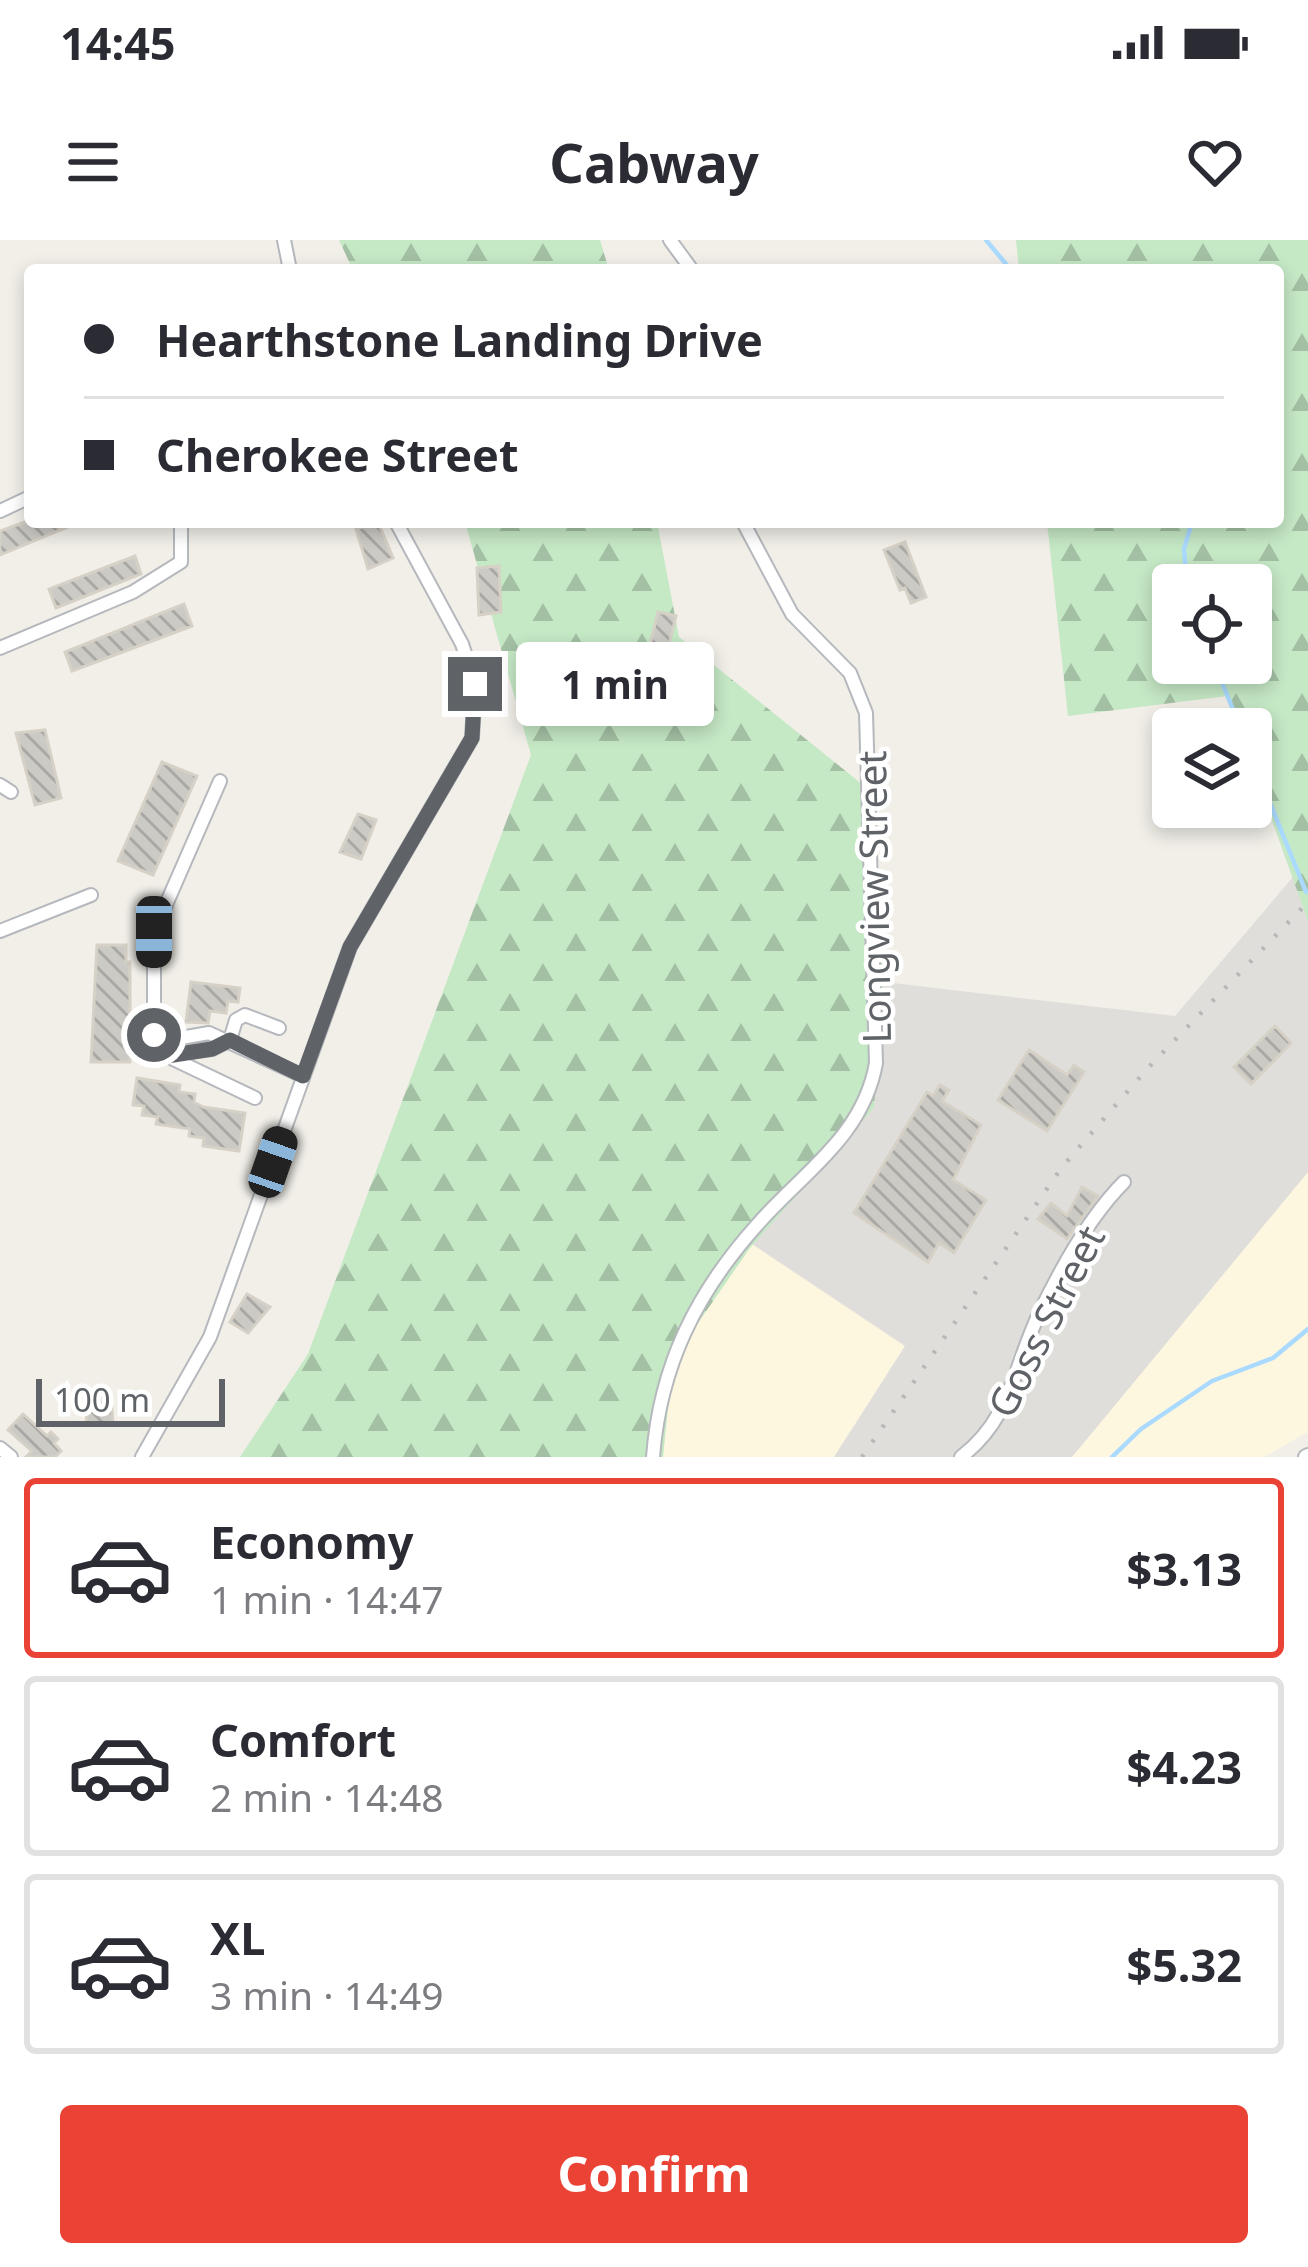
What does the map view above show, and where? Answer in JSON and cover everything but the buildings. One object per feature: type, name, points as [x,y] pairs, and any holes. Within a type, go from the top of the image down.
[{"type":"street","points":[[0,648],[133,592],[182,562],[181,528]]},
{"type":"street","points":[[142,1457],[210,1336],[350,947],[472,738],[475,684],[462,644],[399,528]]},
{"type":"street","name":"Longview Street","points":[[653,1457],[661,1386],[698,1304],[759,1222],[810,1176],[843,1135],[868,1093],[876,1064],[866,713],[850,673],[792,614],[746,528]]},
{"type":"street","points":[[220,782],[157,919],[158,1042],[167,1056],[256,1098]]},
{"type":"street","points":[[0,931],[91,895]]},
{"type":"street","points":[[167,1056],[212,1049],[230,1040],[236,1020],[245,1015],[279,1028]]},
{"type":"street","points":[[158,1042],[208,1033],[303,1076]]},
{"type":"street","name":"Goss Street","points":[[961,1457],[995,1425],[1012,1396],[1039,1314],[1108,1198],[1124,1182]]},
{"type":"street","points":[[0,1448],[10,1457]]},
{"type":"shaded area","points":[[1293,877],[1308,921],[1308,1172],[1072,1457],[834,1457],[905,1346],[752,1244],[874,1108],[884,982],[1175,1016]]},
{"type":"shaded area","points":[[1308,1172],[1308,1432],[1264,1457],[1072,1457]]},
{"type":"shaded area","points":[[752,1244],[905,1346],[834,1457],[663,1457],[673,1359]]},
{"type":"green space","points":[[339,240],[600,240],[607,264],[350,264]]},
{"type":"green space","points":[[1016,240],[1308,240],[1308,921],[1272,821],[1272,708],[1231,708],[1227,696],[1068,716],[1048,528],[1284,528],[1284,264],[1018,264]]},
{"type":"green space","points":[[467,528],[658,528],[679,637],[873,793],[884,983],[874,1108],[750,1248],[673,1359],[663,1457],[240,1457],[308,1354],[531,755]]},
{"type":"waterway","points":[[986,240],[1006,264]]},
{"type":"waterway","points":[[1185,564],[1190,528]]},
{"type":"waterway","points":[[1223,684],[1232,708]]},
{"type":"waterway","points":[[1272,808],[1306,892]]},
{"type":"waterway","points":[[1112,1457],[1141,1429],[1212,1381],[1273,1358],[1308,1329]]},
{"type":"railway","points":[[862,1457],[1062,1167],[1148,1068],[1308,902]]},
{"type":"route","points":[[154,1035],[167,1056],[212,1049],[230,1040],[303,1076],[350,947],[472,738],[475,684]]}]
